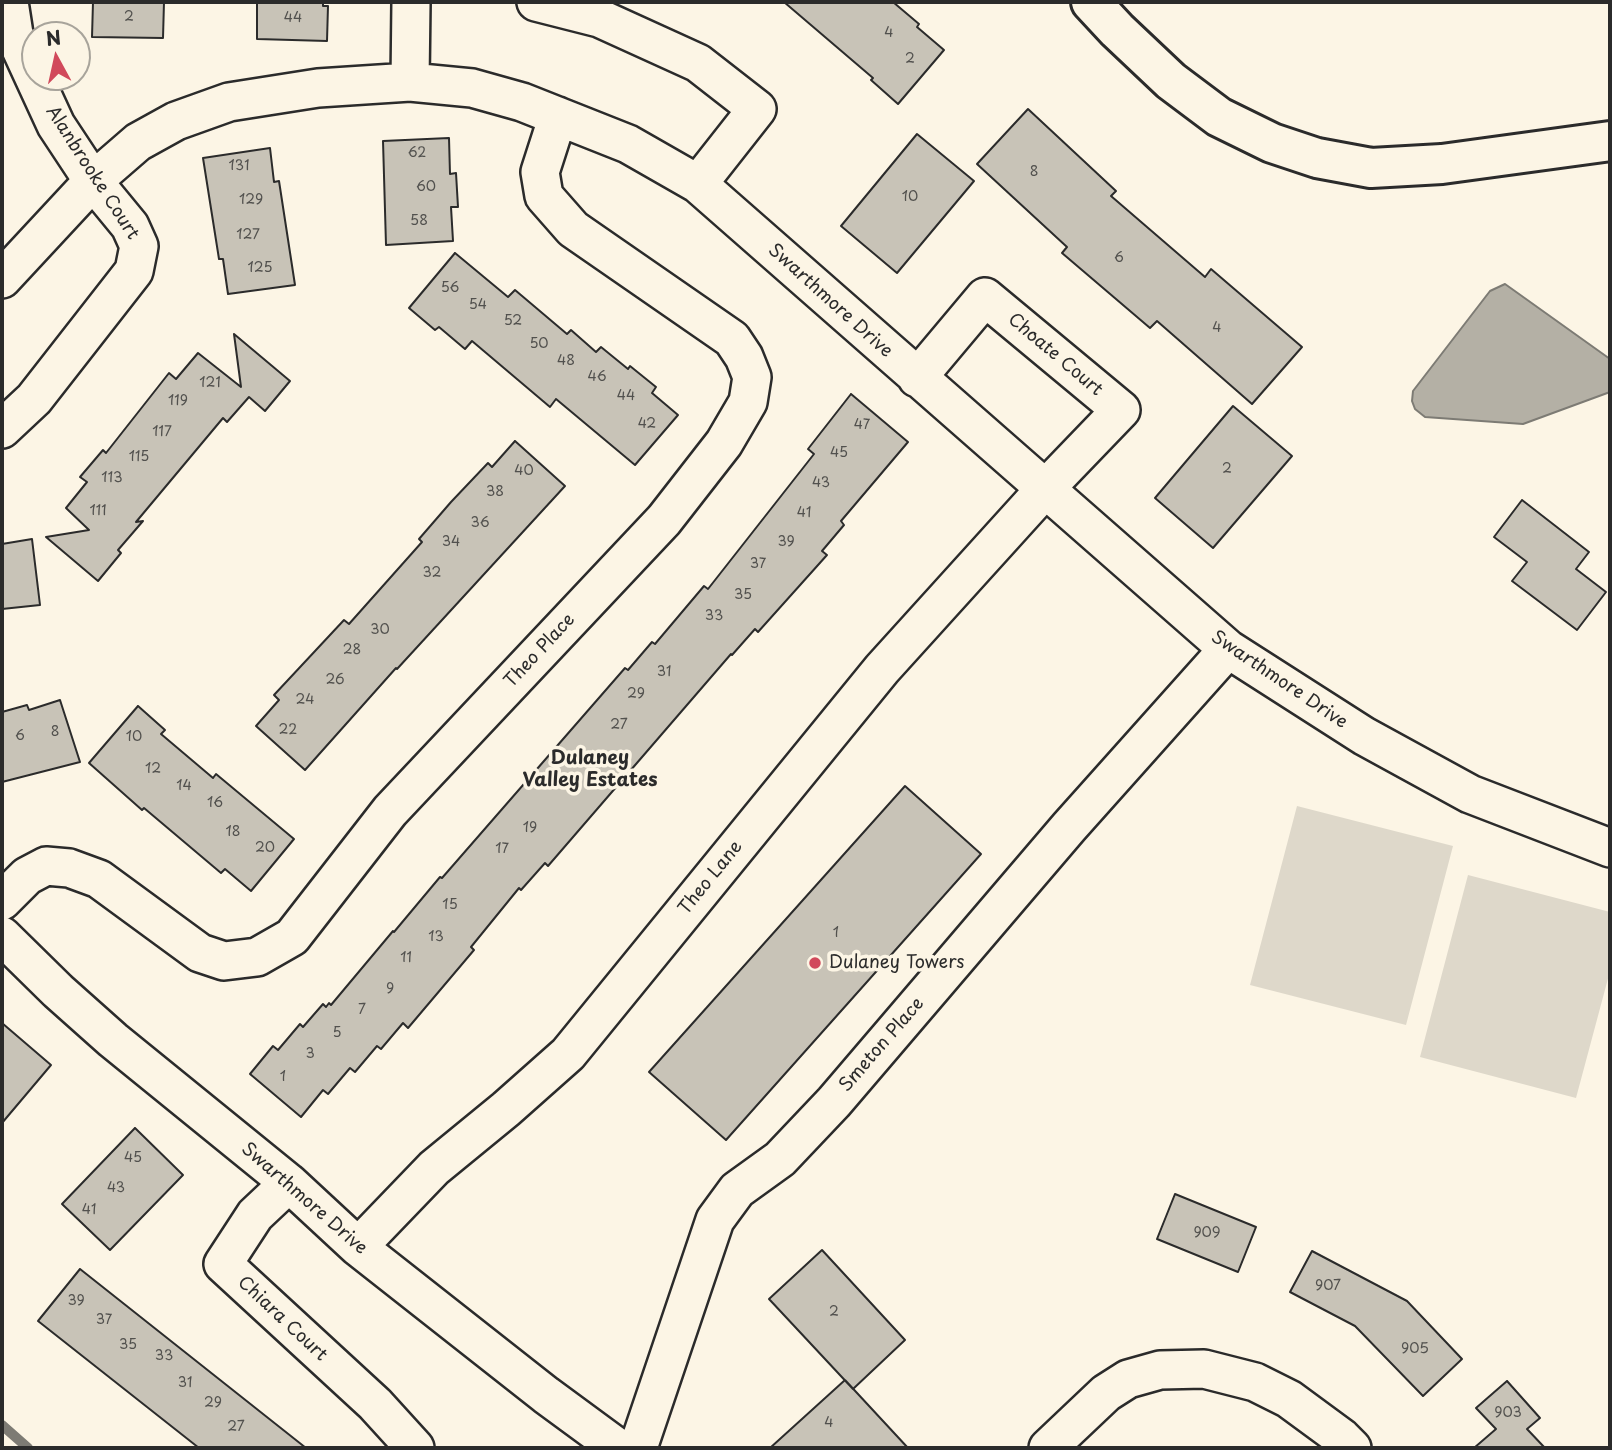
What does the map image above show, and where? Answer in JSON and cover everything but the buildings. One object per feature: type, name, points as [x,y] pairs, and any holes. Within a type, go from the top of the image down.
[{"type":"highway","points":[[1091,2],[1171,81],[1219,117],[1272,143],[1317,158],[1371,168],[1442,164],[1610,142]]},
{"type":"street","name":"Alanbrooke Court","points":[[2,429],[34,399],[134,271],[139,246],[130,226],[93,181],[56,125],[14,34],[9,2]]},
{"type":"street","points":[[410,82],[411,2]]},
{"type":"street","points":[[536,2],[598,18],[698,63],[757,109],[698,184]]},
{"type":"street","name":"Swarthmore Drive","points":[[2,279],[93,181],[138,142],[176,121],[229,102],[318,88],[410,82],[472,88],[522,102],[628,144],[698,184],[1228,649],[1364,736],[1470,794],[1610,848]]},
{"type":"street","name":"Theo Place","points":[[2,901],[27,876],[46,866],[69,868],[99,879],[200,953],[224,961],[257,957],[292,937],[390,811],[664,520],[724,443],[748,402],[752,377],[744,357],[732,339],[573,229],[544,196],[540,172],[558,116]]},
{"type":"street","name":"Choate Court","points":[[917,378],[985,297],[1121,410],[1045,489]]},
{"type":"street","name":"Theo Lane","points":[[358,1247],[434,1168],[568,1054],[882,670],[1045,489]]},
{"type":"street","name":"Smeton Place","points":[[638,1448],[715,1220],[737,1190],[780,1159],[834,1102],[1069,827],[1228,649]]},
{"type":"street","name":"Swarthmore Drive","points":[[2,936],[104,1032],[289,1183],[358,1247],[546,1395],[618,1448]]},
{"type":"street","name":"Chiara Court","points":[[289,1183],[256,1215],[223,1264],[375,1404],[415,1448]]},
{"type":"street","points":[[1048,1448],[1106,1393],[1128,1379],[1160,1370],[1193,1369],[1204,1369],[1255,1382],[1289,1399],[1352,1448]]},
{"type":"shaded area","points":[[1505,284],[1610,359],[1610,392],[1523,424],[1425,417],[1415,409],[1413,391],[1490,291]]},
{"type":"shaded area","points":[[1297,806],[1453,846],[1406,1025],[1250,985]]},
{"type":"shaded area","points":[[1468,875],[1610,912],[1610,971],[1576,1098],[1420,1057]]},
{"type":"waterway","points":[[2,1425],[28,1448]]},
{"type":"place","name":"Dulaney Towers","points":[[815,963]]},
{"type":"district","name":"Dulaney Valley Estates","points":[[590,770]]}]
